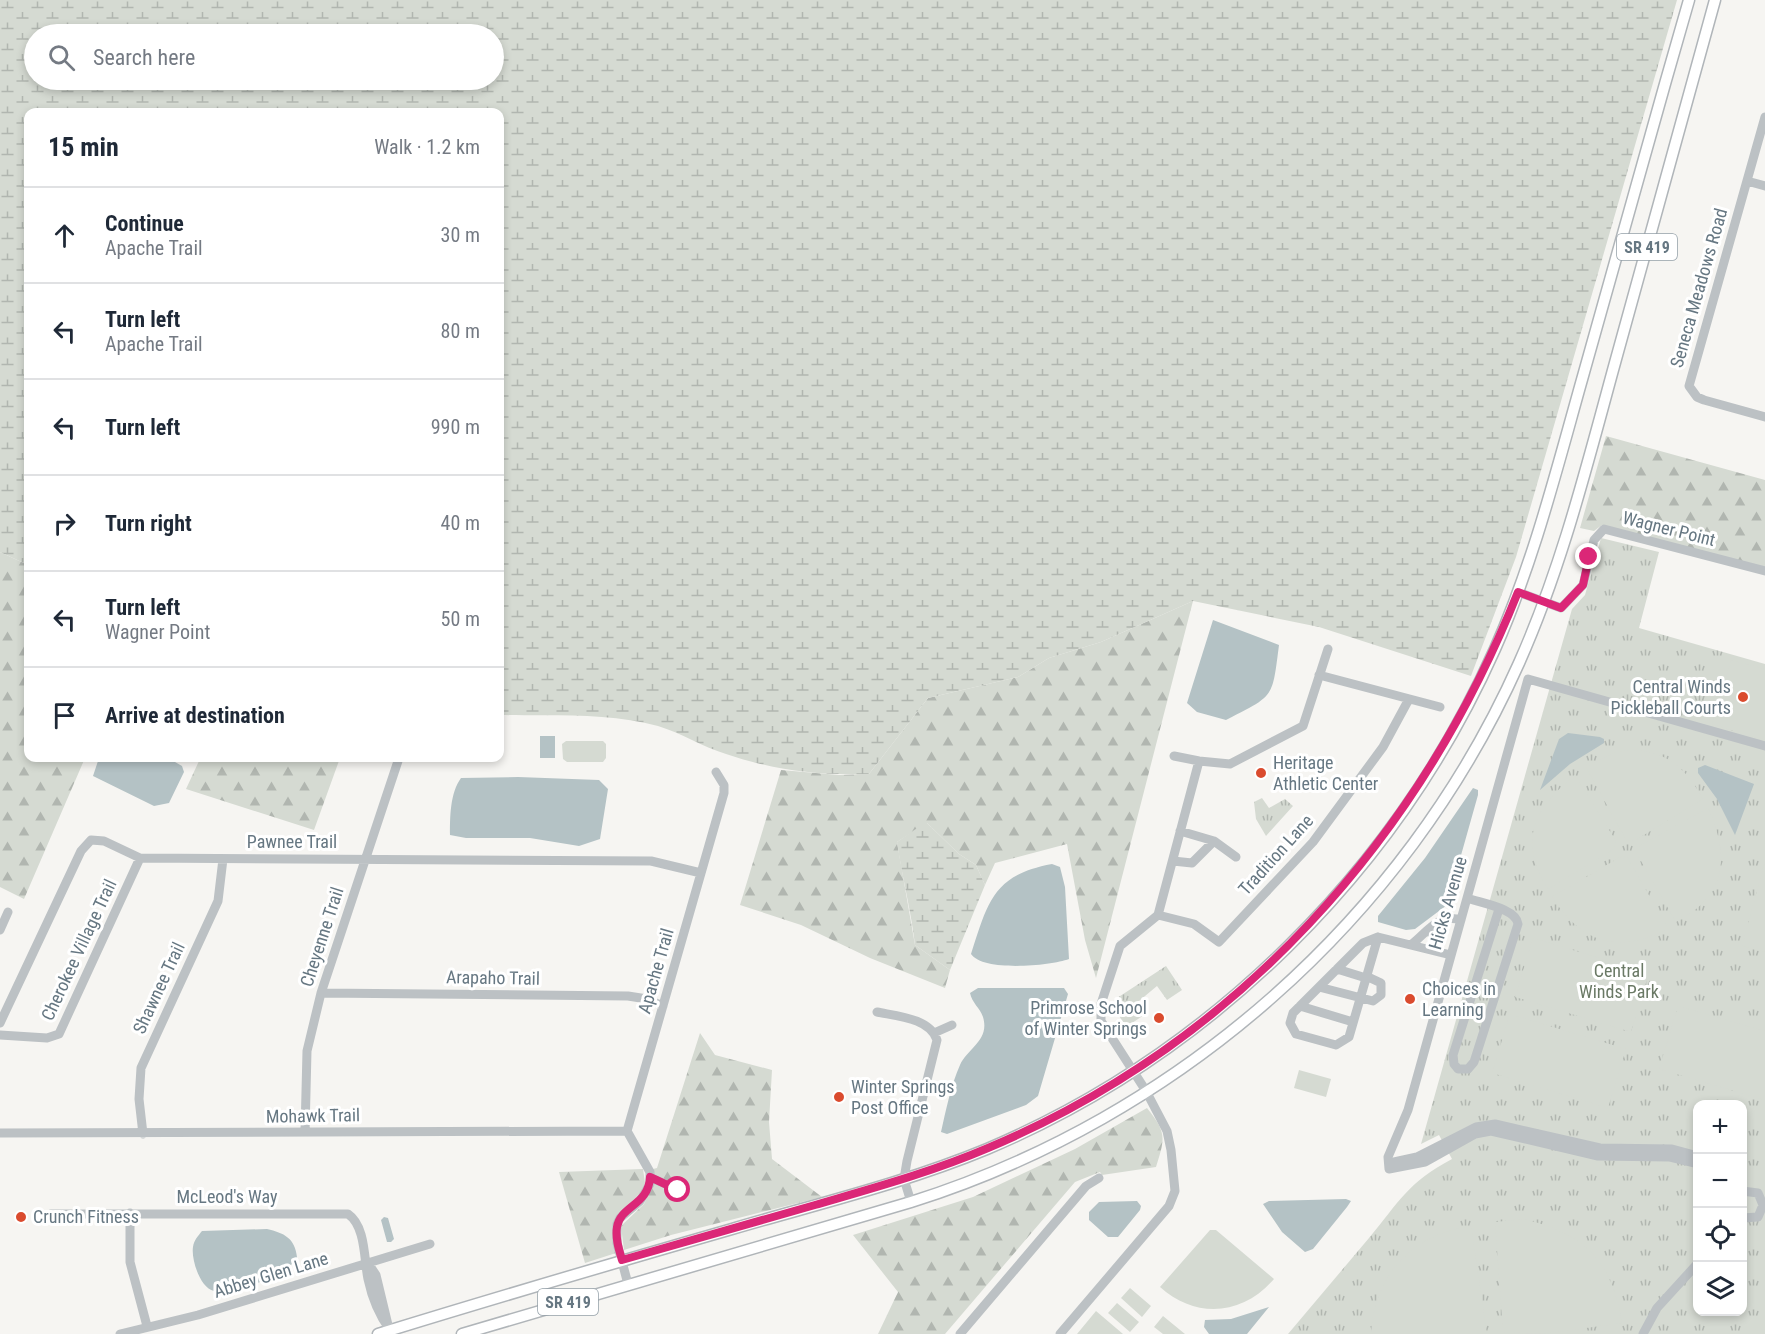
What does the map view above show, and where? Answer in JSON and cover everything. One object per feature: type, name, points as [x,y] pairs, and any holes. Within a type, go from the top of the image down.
[{"type":"main road","name":"SR 419","points":[[378,1334],[622,1260],[904,1179],[962,1159],[1021,1133],[1078,1104],[1133,1071],[1180,1038],[1251,981],[1320,914],[1361,867],[1411,800],[1448,741],[1492,654],[1518,592],[1552,486],[1689,0]]},
{"type":"main road","name":"SR 419","points":[[462,1334],[911,1202],[972,1181],[1032,1155],[1146,1092],[1246,1022],[1325,949],[1383,884],[1439,806],[1473,752],[1504,694],[1545,601],[1579,494],[1715,0]]},
{"type":"street","name":"Seneca Meadows Road","points":[[1765,117],[1689,386],[1697,397],[1704,400],[1765,417]]},
{"type":"street","points":[[1747,181],[1765,186]]},
{"type":"street","name":"Wagner Point","points":[[1545,601],[1561,608],[1567,598],[1579,592],[1593,540],[1604,529],[1765,571]]},
{"type":"street","points":[[1518,592],[1545,601]]},
{"type":"street","points":[[1174,756],[1199,762],[1230,764],[1303,726],[1328,649]]},
{"type":"street","points":[[1319,675],[1440,707]]},
{"type":"street","name":"Hicks Avenue","points":[[1389,1165],[1408,1110],[1528,679],[1765,746]]},
{"type":"street","name":"Tradition Lane","points":[[1158,915],[1194,924],[1219,942],[1314,842],[1383,747],[1408,699]]},
{"type":"street","points":[[1499,743],[1509,747]]},
{"type":"street","name":"Cheyenne Trail","points":[[305,1132],[307,1051],[321,993],[398,762]]},
{"type":"street","points":[[1060,1334],[1169,1206],[1175,1191],[1167,1131],[1146,1092],[1101,1021],[1101,1004],[1120,946],[1158,915],[1199,762]]},
{"type":"street","name":"Apache Trail","points":[[627,1131],[724,793],[724,785],[716,771]]},
{"type":"street","points":[[1180,831],[1214,841],[1236,857]]},
{"type":"street","name":"Pawnee Trail","points":[[0,1023],[81,851],[91,840],[104,842],[140,858],[651,861],[701,873]]},
{"type":"street","points":[[1173,861],[1192,863],[1214,841]]},
{"type":"street","name":"Cherokee Village Trail","points":[[0,1035],[48,1038],[59,1034],[140,858]]},
{"type":"street","name":"Shawnee Trail","points":[[143,1134],[139,1099],[141,1068],[218,901],[223,859]]},
{"type":"street","points":[[1467,898],[1499,909],[1515,915],[1518,924],[1474,1062],[1468,1069],[1462,1070],[1454,1064],[1453,1055],[1499,909]]},
{"type":"street","points":[[0,930],[8,912]]},
{"type":"street","points":[[1412,944],[1434,925],[1450,916],[1461,920]]},
{"type":"street","points":[[1434,925],[1432,934],[1440,952]]},
{"type":"street","points":[[1378,937],[1349,1037],[1341,1044],[1296,1034],[1290,1023],[1293,1013],[1363,944],[1378,937],[1451,955]]},
{"type":"street","points":[[1319,987],[1359,1000],[1376,1000],[1382,990],[1378,980],[1337,969]]},
{"type":"street","name":"Arapaho Trail","points":[[321,993],[628,996],[647,999],[663,1006]]},
{"type":"street","points":[[1300,1006],[1353,1022]]},
{"type":"street","points":[[877,1012],[918,1022],[934,1033],[936,1049],[904,1179],[911,1202]]},
{"type":"street","points":[[934,1033],[952,1025]]},
{"type":"street","points":[[1389,1165],[1417,1157],[1472,1128],[1495,1124],[1600,1148],[1672,1149],[1693,1155]]},
{"type":"street","points":[[627,1131],[650,1177],[650,1184],[640,1201],[620,1218],[617,1224],[628,1284]]},
{"type":"street","name":"Mohawk Trail","points":[[0,1133],[627,1131]]},
{"type":"street","points":[[1389,1165],[1425,1162],[1475,1134],[1487,1131],[1598,1156],[1669,1157],[1693,1163]]},
{"type":"street","points":[[650,1177],[678,1190]]},
{"type":"street","points":[[960,1334],[1086,1186],[1099,1178]]},
{"type":"street","points":[[1747,1191],[1758,1193],[1763,1205],[1758,1217],[1747,1219]]},
{"type":"street","points":[[130,1213],[129,1262],[147,1326]]},
{"type":"street","name":"McLeod's Way","points":[[51,1214],[348,1214],[356,1222],[368,1263],[376,1275],[390,1332]]},
{"type":"street","name":"Abbey Glen Lane","points":[[120,1334],[198,1315],[430,1244]]},
{"type":"street","points":[[1643,1334],[1657,1308],[1693,1268]]},
{"type":"street","points":[[967,1334],[970,1321]]},
{"type":"green space","points":[[0,0],[1677,0],[1516,557],[1471,676],[1319,627],[1193,601],[1101,642],[1049,658],[1018,677],[928,698],[869,774],[814,773],[761,764],[717,751],[667,729],[639,722],[579,716],[504,715],[504,108],[24,108],[24,563],[0,552]]},
{"type":"green space","points":[[1606,436],[1765,480],[1765,567],[1602,525],[1594,531],[1580,528]]},
{"type":"green space","name":"Central Winds Park","points":[[1601,538],[1659,552],[1639,628],[1765,664],[1765,1334],[1288,1334],[1405,1194],[1424,1176],[1452,1159],[1439,1135],[1421,1144],[1572,609],[1585,595]]},
{"type":"green space","points":[[0,552],[24,563],[24,762],[83,762],[24,899],[0,887]]},
{"type":"green space","points":[[1193,601],[1096,978],[1085,940],[1067,844],[995,863],[985,885],[976,865],[959,854],[927,823],[897,842],[915,945],[950,970],[945,988],[870,958],[801,925],[740,905],[781,770],[839,775],[869,774],[928,698],[1018,677],[1049,658],[1101,642]]},
{"type":"green space","name":"Central Winds Pickleball Courts","points":[[1731,660],[1765,669],[1765,741],[1712,724]]},
{"type":"green space","points":[[566,741],[603,741],[606,744],[606,758],[603,762],[567,762],[563,759],[562,744]]},
{"type":"green space","points":[[1628,750],[1653,753],[1673,762],[1689,778],[1703,799],[1634,841],[1626,840],[1586,767],[1614,753]]},
{"type":"green space","points":[[199,762],[339,762],[314,830],[186,789]]},
{"type":"green space","points":[[1575,775],[1616,841],[1614,849],[1548,889],[1534,856],[1532,841],[1534,827],[1549,800]]},
{"type":"green space","points":[[1262,798],[1269,808],[1285,799],[1293,806],[1266,836],[1256,819],[1254,802]]},
{"type":"green space","points":[[1708,808],[1719,842],[1721,858],[1719,873],[1706,900],[1693,912],[1676,922],[1637,854],[1638,847]]},
{"type":"green space","points":[[926,822],[959,854],[976,865],[985,885],[950,970],[915,945],[899,855],[897,842]]},
{"type":"green space","points":[[1622,856],[1628,858],[1668,929],[1633,941],[1603,940],[1576,925],[1552,897]]},
{"type":"green space","points":[[1765,861],[1765,952],[1742,946]]},
{"type":"green space","points":[[1533,938],[1649,973],[1631,1032],[1515,997]]},
{"type":"green space","points":[[1166,966],[1182,990],[1167,1000],[1157,986],[1139,1001],[1147,1013],[1126,1027],[1113,1006],[1114,1000]]},
{"type":"green space","points":[[1678,1006],[1765,1031],[1765,1100],[1659,1069]]},
{"type":"green space","points":[[1510,1014],[1626,1049],[1608,1108],[1492,1073]]},
{"type":"green space","points":[[700,1033],[715,1055],[772,1070],[769,1122],[772,1159],[822,1197],[671,1235],[624,1250],[621,1226],[644,1204],[654,1183],[680,1195],[684,1189],[654,1174],[653,1169],[657,1168]]},
{"type":"green space","points":[[1299,1070],[1331,1079],[1326,1097],[1294,1088]]},
{"type":"green space","points":[[1147,1108],[1158,1124],[1162,1136],[1156,1167],[1102,1175],[1100,1172],[1075,1182],[945,1334],[878,1334],[898,1292],[853,1235],[973,1197],[1075,1149]]},
{"type":"green space","points":[[643,1169],[645,1183],[643,1190],[613,1222],[616,1253],[585,1263],[559,1172]]},
{"type":"green space","points":[[1523,1219],[1563,1232],[1592,1253],[1611,1283],[1622,1323],[1543,1334],[1503,1332],[1495,1222]]},
{"type":"green space","points":[[1471,1226],[1487,1334],[1371,1334],[1380,1293],[1400,1261],[1431,1238]]},
{"type":"green space","points":[[1210,1230],[1216,1230],[1274,1279],[1248,1300],[1218,1309],[1188,1304],[1160,1287]]},
{"type":"green space","points":[[1130,1288],[1151,1306],[1142,1317],[1121,1298]]},
{"type":"green space","points":[[1117,1303],[1139,1322],[1130,1332],[1108,1313]]},
{"type":"green space","points":[[1096,1311],[1123,1334],[1077,1334]]},
{"type":"green space","points":[[1163,1316],[1185,1334],[1163,1334],[1154,1327]]},
{"type":"shaded area","points":[[1213,620],[1279,645],[1275,676],[1268,693],[1262,700],[1226,720],[1197,712],[1187,703]]},
{"type":"shaded area","points":[[1568,733],[1600,737],[1604,739],[1604,743],[1570,764],[1540,790],[1559,739]]},
{"type":"shaded area","points":[[540,736],[555,736],[555,758],[540,758]]},
{"type":"shaded area","points":[[98,762],[175,762],[182,766],[184,772],[169,803],[154,806],[93,776]]},
{"type":"shaded area","points":[[1705,765],[1754,784],[1735,835],[1717,799],[1698,773],[1698,768]]},
{"type":"shaded area","points":[[518,777],[599,780],[608,789],[600,839],[579,846],[530,838],[466,838],[450,835],[453,798],[461,778]]},
{"type":"shaded area","points":[[1473,788],[1478,790],[1478,795],[1447,905],[1415,929],[1406,930],[1378,922],[1378,916],[1425,858]]},
{"type":"shaded area","points":[[1052,864],[1060,867],[1065,887],[1069,959],[1047,964],[1017,966],[978,960],[971,954],[983,920],[996,894],[1017,875]]},
{"type":"shaded area","points":[[978,988],[1064,988],[1068,994],[1038,1096],[1026,1105],[947,1134],[941,1132],[957,1073],[983,1032],[983,1017],[970,993]]},
{"type":"shaded area","points":[[1346,1199],[1351,1201],[1347,1207],[1313,1249],[1305,1252],[1282,1232],[1263,1204],[1269,1201]]},
{"type":"shaded area","points":[[1137,1201],[1141,1206],[1140,1210],[1118,1237],[1108,1237],[1089,1220],[1089,1212],[1099,1202]]},
{"type":"shaded area","points":[[384,1217],[388,1218],[394,1239],[391,1242],[387,1242],[381,1220]]},
{"type":"shaded area","points":[[267,1229],[288,1237],[294,1245],[297,1257],[292,1264],[273,1277],[246,1287],[222,1292],[209,1289],[205,1285],[195,1265],[193,1252],[194,1242],[202,1231]]},
{"type":"shaded area","points":[[1269,1307],[1247,1334],[1209,1334],[1204,1327],[1205,1320],[1231,1319]]},
{"type":"place","name":"Central Winds Pickleball Courts","points":[[1743,697]]},
{"type":"place","name":"Heritage Athletic Center","points":[[1261,773]]},
{"type":"place","name":"Choices in Learning","points":[[1410,999]]},
{"type":"place","name":"Primrose School of Winter Springs","points":[[1159,1018]]},
{"type":"place","name":"Winter Springs Post Office","points":[[839,1097]]},
{"type":"place","name":"Crunch Fitness","points":[[21,1217]]},
{"type":"route","points":[[678,1190],[650,1177],[650,1184],[640,1201],[620,1218],[617,1224],[617,1242],[622,1260],[933,1170],[991,1147],[1050,1119],[1106,1088],[1157,1055],[1204,1020],[1275,959],[1320,914],[1361,867],[1416,792],[1463,714],[1518,592],[1561,608],[1567,598],[1574,597],[1583,585],[1589,557]]}]
